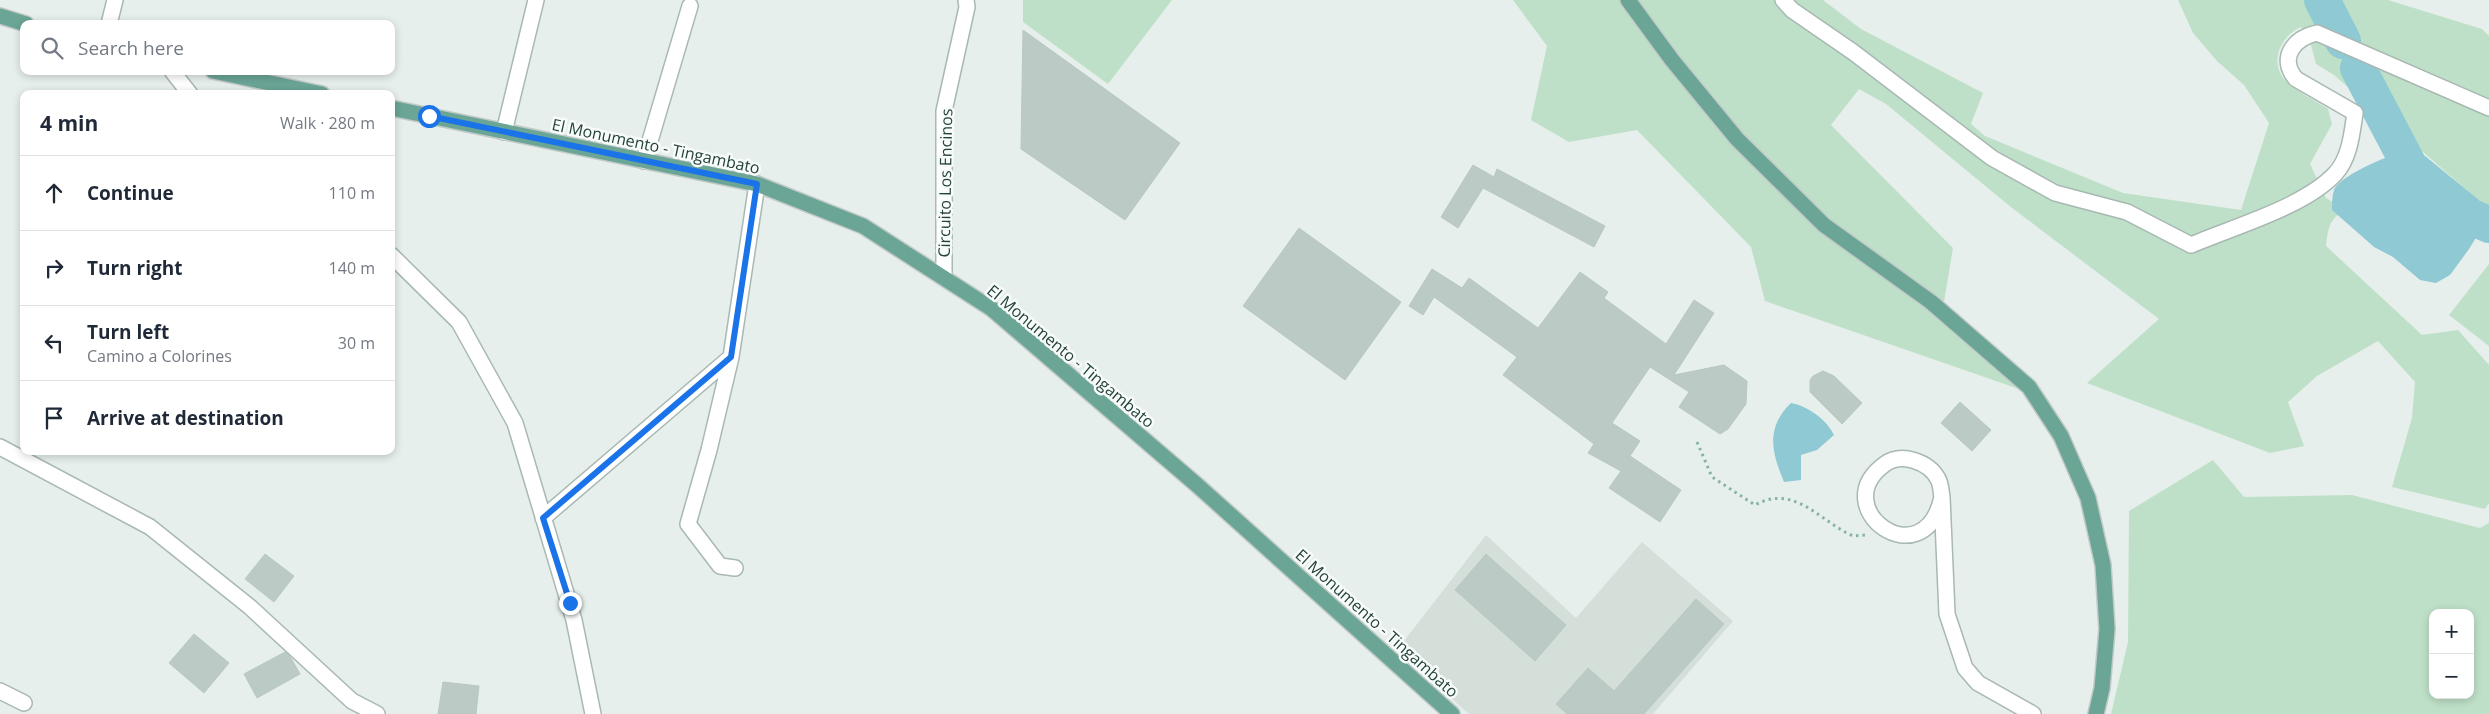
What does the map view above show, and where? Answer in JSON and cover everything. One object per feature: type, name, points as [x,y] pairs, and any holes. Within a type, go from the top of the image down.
[{"type":"main road","points":[[1628,0],[1672,60],[1737,139],[1824,225],[1931,302],[2029,387],[2061,436],[2088,498],[2103,565],[2107,629],[2102,688],[2096,714]]},
{"type":"main road","points":[[0,16],[20,22]]},
{"type":"main road","points":[[232,75],[303,90]]},
{"type":"main road","name":"El Monumento - Tingambato","points":[[395,109],[757,184],[863,226],[992,309],[1190,479],[1452,714]]},
{"type":"street","points":[[110,20],[115,0]]},
{"type":"street","points":[[504,132],[536,0]]},
{"type":"street","name":"Circuito Los Encinos","points":[[944,278],[944,111],[967,7],[966,0]]},
{"type":"street","points":[[1783,0],[1792,10],[1853,52],[1992,158],[2055,193],[2127,212],[2191,245],[2305,198],[2336,174],[2351,143],[2354,113],[2296,79],[2291,74],[2288,54],[2296,42],[2304,36],[2317,33],[2489,108]]},
{"type":"street","points":[[644,161],[690,6]]},
{"type":"street","points":[[175,75],[187,90]]},
{"type":"street","points":[[735,568],[720,566],[688,524],[709,450],[731,357],[757,184]]},
{"type":"street","points":[[395,259],[459,322],[515,423],[574,620],[593,714]]},
{"type":"street","points":[[543,518],[731,357]]},
{"type":"street","points":[[0,447],[150,527],[250,608],[352,701],[377,714]]},
{"type":"street","points":[[1942,497],[1939,514],[1928,527],[1913,534],[1896,535],[1880,528],[1868,512],[1866,493],[1872,475],[1887,462],[1906,458],[1925,464],[1938,478],[1942,497],[1947,614],[1965,668],[1978,683],[2033,714]]},
{"type":"street","points":[[0,691],[24,703]]},
{"type":"path","points":[[1697,442],[1712,477],[1755,505],[1773,498],[1792,500],[1854,536],[1869,535],[1880,528]]},
{"type":"shaded area","points":[[1486,535],[1576,618],[1642,542],[1733,621],[1653,714],[1469,714],[1397,650]]},
{"type":"green space","points":[[1023,0],[1172,0],[1108,84],[1023,22]]},
{"type":"green space","points":[[1513,0],[1823,0],[1861,29],[1983,93],[1971,124],[1985,136],[2123,193],[2241,210],[2269,123],[2244,85],[2217,61],[2193,33],[2178,0],[2388,0],[2482,29],[2489,36],[2489,207],[2476,198],[2334,75],[2316,64],[2311,45],[2301,27],[2288,36],[2283,43],[2279,50],[2278,66],[2281,74],[2290,85],[2328,109],[2332,124],[2310,164],[2326,198],[2346,210],[2340,213],[2330,225],[2326,246],[2422,335],[2458,330],[2489,365],[2489,503],[2485,509],[2392,487],[2412,418],[2415,382],[2378,341],[2317,376],[2288,402],[2304,446],[2270,453],[2087,383],[2159,319],[2012,208],[1886,104],[1859,89],[1831,125],[1953,248],[1941,320],[2025,391],[1765,301],[1751,247],[1637,130],[1569,142],[1531,120],[1547,46]]},
{"type":"green space","points":[[2489,264],[2489,346],[2449,315]]},
{"type":"green space","points":[[2213,460],[2244,497],[2352,495],[2480,528],[2489,523],[2489,714],[2111,714],[2128,642],[2129,511]]},
{"type":"water","points":[[2394,155],[2421,165],[2431,180],[2453,196],[2467,203],[2481,219],[2477,236],[2469,249],[2450,275],[2436,283],[2420,280],[2393,257],[2374,247],[2332,210],[2333,192],[2337,185],[2351,174]]},
{"type":"water","points":[[1791,403],[1804,407],[1816,414],[1827,424],[1834,435],[1817,450],[1801,455],[1801,480],[1784,482],[1776,461],[1773,441],[1777,422]]},
{"type":"building","points":[[1023,30],[1180,143],[1125,220],[1021,149]]},
{"type":"building","points":[[1473,165],[1494,177],[1497,169],[1605,226],[1594,247],[1483,188],[1458,228],[1441,217]]},
{"type":"building","points":[[1299,228],[1401,302],[1345,380],[1243,306]]},
{"type":"building","points":[[1432,269],[1462,288],[1469,278],[1538,328],[1580,272],[1608,292],[1604,298],[1666,344],[1694,300],[1714,313],[1674,375],[1724,365],[1747,381],[1746,404],[1728,429],[1720,434],[1679,407],[1689,392],[1650,367],[1612,423],[1640,441],[1630,456],[1681,490],[1660,522],[1609,488],[1621,471],[1588,453],[1594,444],[1503,375],[1517,357],[1434,297],[1423,315],[1409,306]]},
{"type":"building","points":[[1823,371],[1834,376],[1862,403],[1842,424],[1810,392],[1810,380],[1813,376]]},
{"type":"building","points":[[1960,402],[1991,430],[1972,451],[1941,423]]},
{"type":"building","points":[[265,554],[294,576],[274,602],[245,579]]},
{"type":"building","points":[[1486,554],[1566,625],[1535,661],[1455,590]]},
{"type":"building","points":[[1696,599],[1724,624],[1644,714],[1567,714],[1556,704],[1588,668],[1614,691]]},
{"type":"building","points":[[194,634],[229,663],[204,693],[169,663]]},
{"type":"building","points":[[285,652],[291,658],[300,674],[257,698],[244,674]]},
{"type":"building","points":[[443,682],[479,686],[476,714],[438,714]]},
{"type":"waterway","points":[[2322,0],[2343,41]]},
{"type":"waterway","points":[[2358,68],[2410,167],[2470,216],[2489,225]]},
{"type":"route","points":[[429,116],[757,184],[731,357],[543,518],[570,603]]}]
